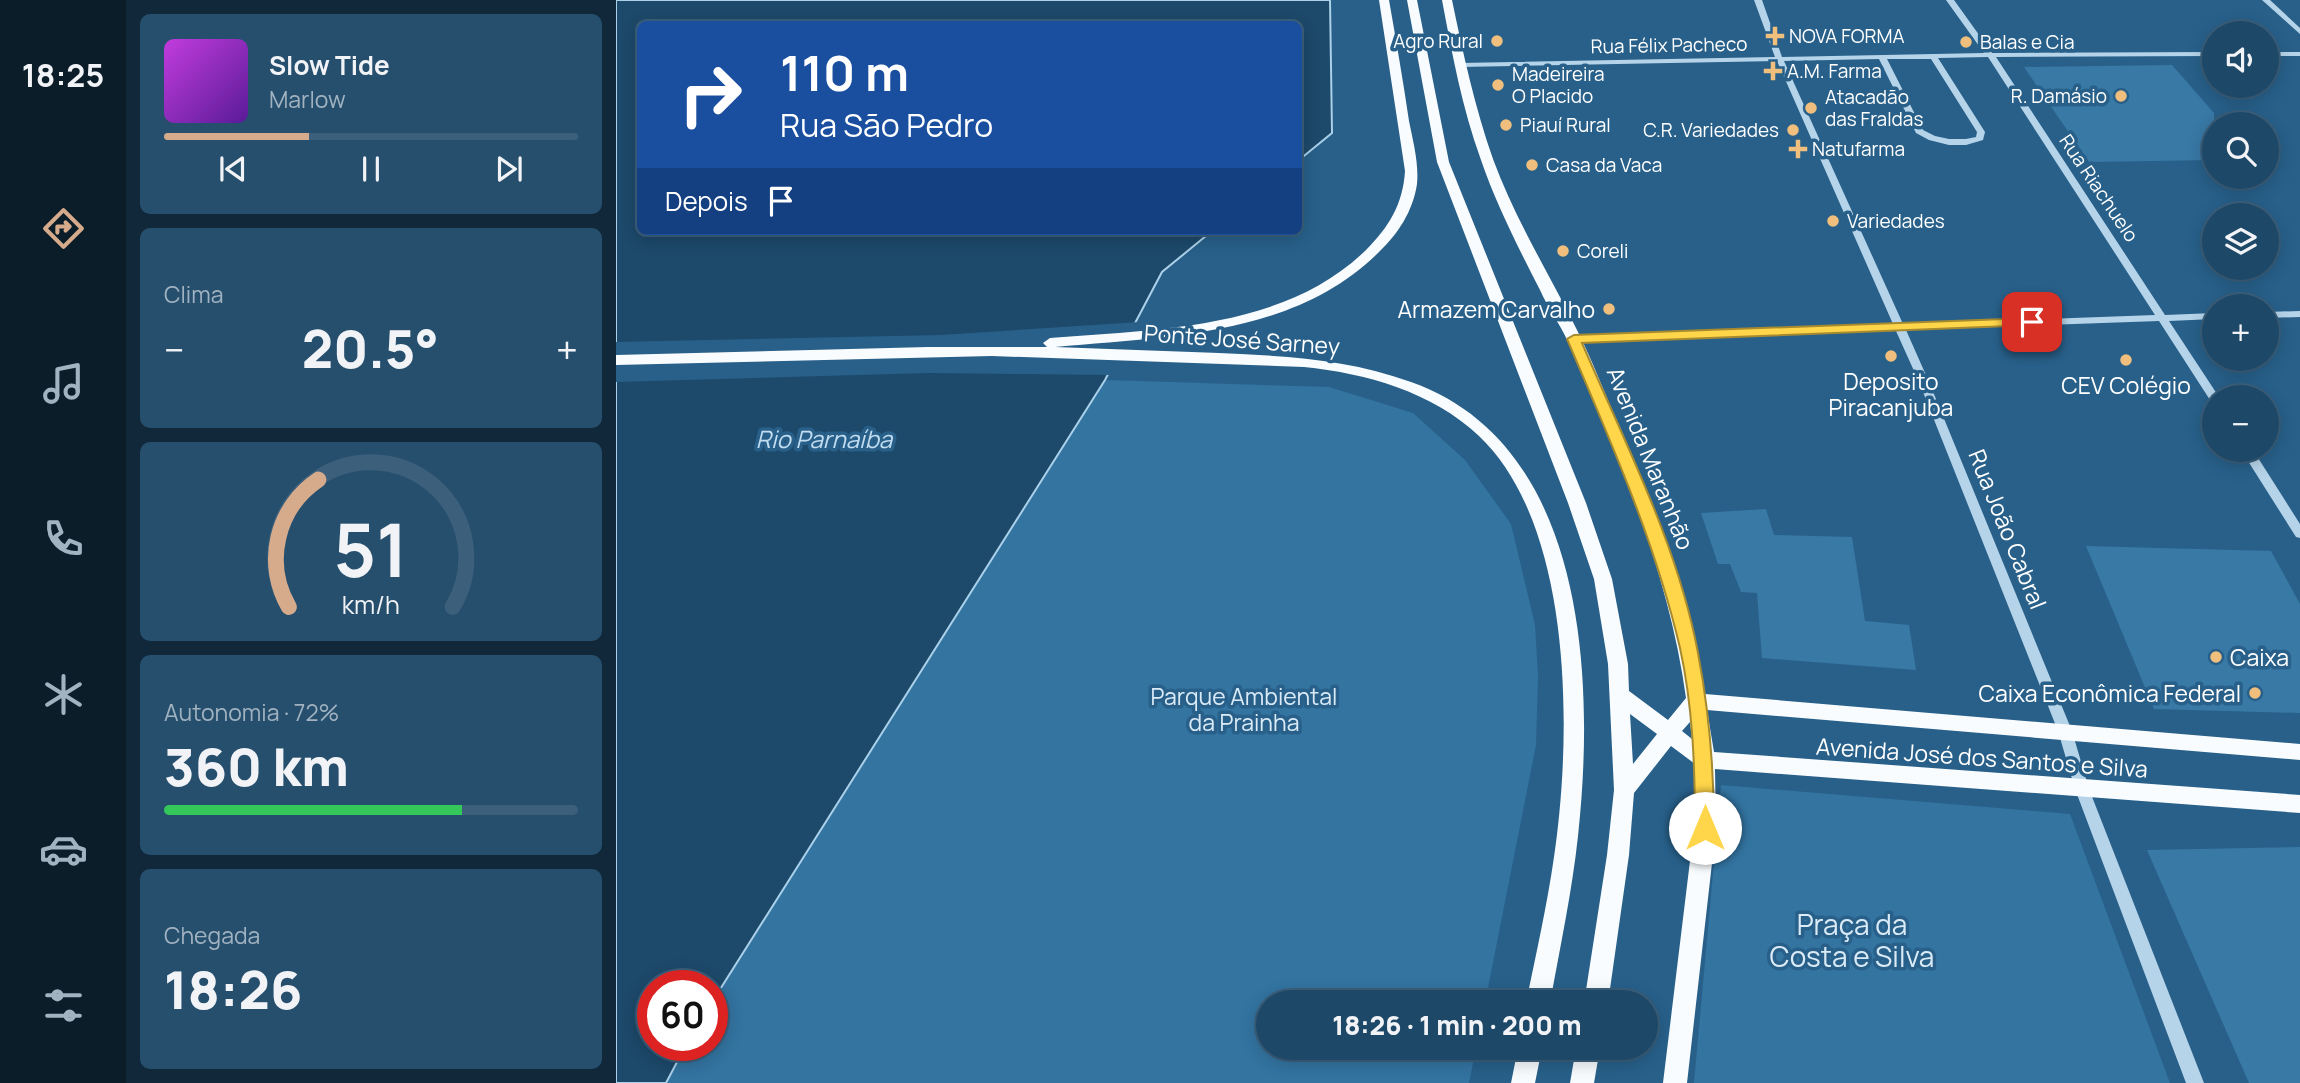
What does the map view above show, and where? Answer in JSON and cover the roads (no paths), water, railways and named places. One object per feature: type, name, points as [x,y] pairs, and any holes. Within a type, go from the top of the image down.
[{"type":"main road","name":"Ponte José Sarney","points":[[976,351],[1153,333],[1243,318],[1298,302],[1322,291],[1355,270],[1394,228],[1411,189],[1411,172],[1384,0]]},
{"type":"main road","points":[[1412,0],[1443,163],[1577,503],[1603,579],[1618,664],[1624,790],[1618,855],[1598,990]]},
{"type":"main road","name":"Avenida Maranhão","points":[[1447,0],[1460,65],[1487,160],[1547,291],[1574,339],[1641,497],[1669,574],[1689,651],[1705,761],[1705,828],[1675,1083]]},
{"type":"main road","name":"Ponte José Sarney","points":[[616,360],[976,351],[1200,357],[1340,367],[1414,388],[1437,398],[1482,428],[1520,475],[1534,502],[1546,532],[1568,625],[1572,757],[1568,835],[1540,990]]},
{"type":"main road","points":[[1620,695],[1705,761]]},
{"type":"main road","points":[[1624,790],[1695,701]]},
{"type":"main road","name":"Avenida José dos Santos e Silva","points":[[1695,701],[2300,752]]},
{"type":"main road","name":"Avenida José dos Santos e Silva","points":[[1705,761],[2300,804]]},
{"type":"main road","points":[[1523,1083],[1528,1060]]},
{"type":"main road","points":[[1582,1083],[1586,1060]]},
{"type":"street","name":"Rua João Cabral","points":[[1758,0],[1779,58],[1899,326],[2066,731],[2082,789],[2196,1083]]},
{"type":"street","name":"Rua Riachuelo","points":[[1950,0],[1990,55],[2206,385]]},
{"type":"street","points":[[2266,0],[2300,32]]},
{"type":"street","name":"Rua Félix Pacheco","points":[[1460,65],[1779,58],[2202,54]]},
{"type":"street","points":[[2279,54],[2300,54]]},
{"type":"street","points":[[1881,57],[1919,131],[1927,138],[1974,141],[1980,138],[1981,132],[1933,56]]},
{"type":"street","points":[[2279,315],[2300,314]]},
{"type":"street","points":[[1574,339],[2202,316]]},
{"type":"street","points":[[2255,462],[2300,534]]},
{"type":"water","name":"Rio Parnaíba","points":[[616,0],[1330,0],[1332,133],[1302,158],[1302,21],[637,21],[637,235],[1207,235],[1162,272],[1105,380],[728,977],[728,970],[637,970],[637,1061],[678,1061],[666,1083],[616,1083]]},
{"type":"place","name":"NOVA FORMA","points":[[1775,36]]},
{"type":"place","name":"Agro Rural","points":[[1497,41]]},
{"type":"place","name":"Balas e Cia","points":[[1966,42]]},
{"type":"place","name":"A.M. Farma","points":[[1773,71]]},
{"type":"place","name":"Madeireira O Placido","points":[[1498,85]]},
{"type":"place","name":"R. Damásio","points":[[2121,96]]},
{"type":"place","name":"Atacadão das Fraldas","points":[[1811,108]]},
{"type":"place","name":"Piauí Rural","points":[[1506,125]]},
{"type":"place","name":"C.R. Variedades","points":[[1793,130]]},
{"type":"place","name":"Natufarma","points":[[1798,149]]},
{"type":"place","name":"Casa da Vaca","points":[[1532,165]]},
{"type":"place","name":"Variedades","points":[[1833,221]]},
{"type":"place","name":"Coreli","points":[[1563,251]]},
{"type":"place","name":"Armazem Carvalho","points":[[1609,309]]},
{"type":"place","name":"Deposito Piracanjuba","points":[[1891,356]]},
{"type":"place","name":"CEV Colégio","points":[[2126,360]]},
{"type":"place","name":"Caixa","points":[[2216,657]]},
{"type":"place","name":"Caixa Econômica Federal","points":[[2255,693]]},
{"type":"park label","name":"Parque Ambiental da Prainha","points":[[1244,709]]},
{"type":"park label","name":"Praça da Costa e Silva","points":[[1852,940]]}]
